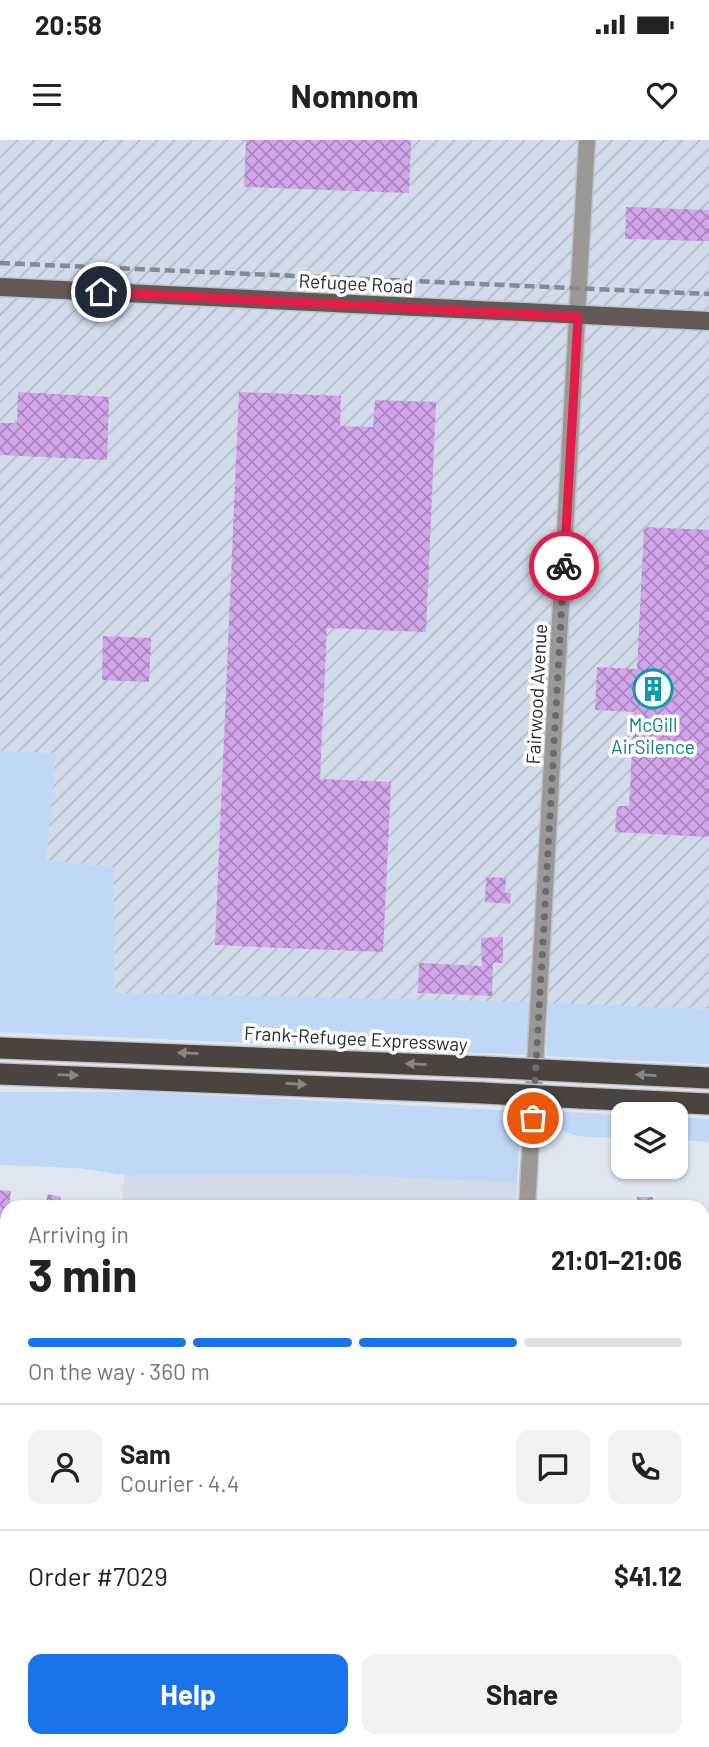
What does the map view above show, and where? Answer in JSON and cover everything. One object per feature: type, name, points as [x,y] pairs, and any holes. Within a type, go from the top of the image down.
[{"type":"highway","name":"Frank-Refugee Expressway","points":[[0,1048],[709,1078]]},
{"type":"highway","points":[[0,1074],[709,1104]]},
{"type":"main road","name":"Refugee Road","points":[[0,287],[578,317],[709,321]]},
{"type":"street","name":"Fairwood Avenue","points":[[527,1200],[587,140]]},
{"type":"shaded area","points":[[0,140],[709,140],[709,1009],[115,993],[113,867],[45,860],[55,753],[0,751]]},
{"type":"shaded area","points":[[0,751],[56,753],[46,860],[113,867],[115,993],[531,1002],[526,1055],[0,1032]]},
{"type":"shaded area","points":[[548,1003],[709,1009],[709,1064],[546,1056]]},
{"type":"shaded area","points":[[0,1092],[148,1092],[521,1111],[517,1183],[333,1174],[124,1175],[79,1168],[0,1165]]},
{"type":"shaded area","points":[[548,1111],[611,1114],[611,1138],[579,1136],[560,1128]]},
{"type":"shaded area","points":[[688,1118],[709,1119],[709,1142],[688,1141]]},
{"type":"shaded area","points":[[333,1174],[517,1183],[516,1200],[122,1200],[124,1175]]},
{"type":"building","points":[[246,140],[411,140],[409,193],[244,187]]},
{"type":"building","points":[[626,207],[709,210],[709,241],[625,239]]},
{"type":"building","points":[[18,392],[109,397],[107,460],[0,455],[0,423],[17,423]]},
{"type":"building","points":[[239,392],[341,396],[340,426],[373,427],[375,400],[436,402],[426,632],[327,628],[320,779],[391,782],[383,952],[215,945]]},
{"type":"building","name":"McGill AirSilence","points":[[644,527],[709,530],[709,837],[615,832],[617,806],[629,806],[634,712],[595,710],[597,667],[637,669]]},
{"type":"building","points":[[103,636],[151,638],[149,682],[102,680]]},
{"type":"building","points":[[486,877],[506,878],[505,893],[511,893],[510,904],[485,902]]},
{"type":"building","points":[[503,937],[503,963],[493,963],[492,996],[418,993],[419,963],[482,966],[481,938]]},
{"type":"building","points":[[0,1190],[11,1191],[10,1200],[0,1200]]},
{"type":"building","points":[[48,1194],[61,1197],[60,1200],[46,1200]]},
{"type":"building","points":[[637,1197],[653,1197],[653,1200],[637,1200]]},
{"type":"railway","points":[[0,263],[709,294]]},
{"type":"way so far","points":[[533,1118],[564,566]]},
{"type":"place","name":"McGill AirSilence","points":[[653,689]]},
{"type":"route","points":[[101,292],[578,317],[564,566]]}]
